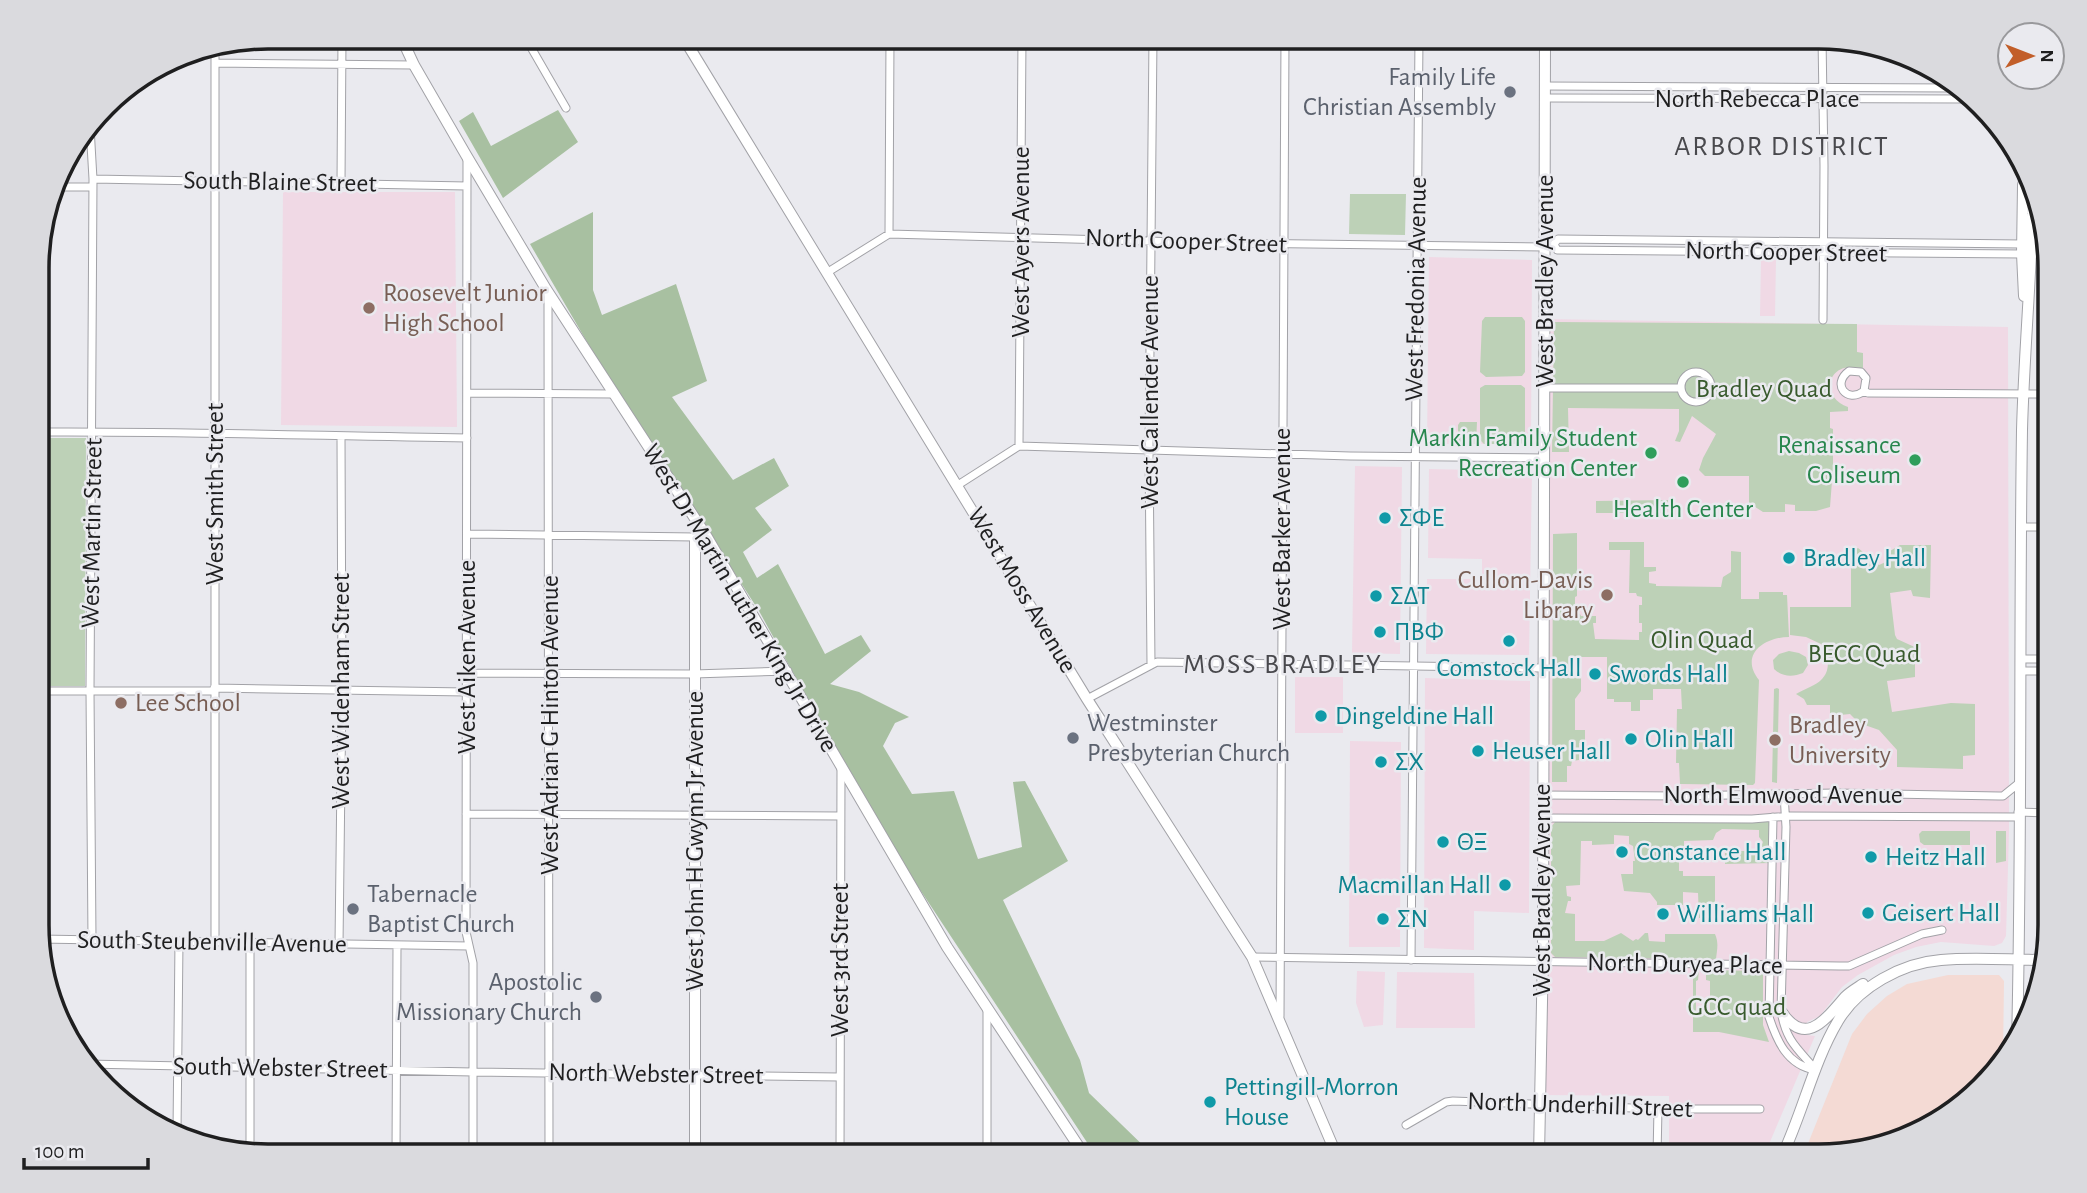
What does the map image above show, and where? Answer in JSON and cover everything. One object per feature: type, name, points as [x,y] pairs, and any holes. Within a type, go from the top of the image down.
[{"type":"street","points":[[341,183],[342,49]]},
{"type":"street","name":"West Dr Martin Luther King Jr Drive","points":[[407,49],[548,293],[788,671],[947,947],[1077,1144]]},
{"type":"street","points":[[532,49],[566,108]]},
{"type":"street","name":"West Moss Avenue","points":[[690,49],[1087,699],[1252,957],[1332,1144]]},
{"type":"street","points":[[828,272],[889,234],[890,49]]},
{"type":"street","name":"West Ayers Avenue","points":[[1019,446],[1022,49]]},
{"type":"street","name":"West Callender Avenue","points":[[1151,664],[1149,451],[1153,49]]},
{"type":"street","name":"West Barker Avenue","points":[[1280,1020],[1284,49]]},
{"type":"street","name":"West Fredonia Avenue","points":[[1411,960],[1419,49]]},
{"type":"street","name":"West Bradley Avenue","points":[[1539,1144],[1545,387],[1550,246],[1545,49]]},
{"type":"street","points":[[1822,49],[1823,320]]},
{"type":"street","name":"West Smith Street","points":[[215,56],[215,942]]},
{"type":"street","points":[[215,63],[414,65]]},
{"type":"street","name":"North Rebecca Place","points":[[1545,92],[1944,88]]},
{"type":"street","name":"North Rebecca Place","points":[[1545,92],[1823,100],[1958,99]]},
{"type":"street","name":"West Martin Street","points":[[91,140],[93,183],[90,691],[92,939]]},
{"type":"street","name":"West Aiken Avenue","points":[[467,157],[466,932],[473,963],[472,1144]]},
{"type":"street","name":"South Blaine Street","points":[[65,186],[216,181],[467,186]]},
{"type":"street","points":[[2017,1017],[2023,393],[2027,313],[2022,287],[2025,251],[2022,189]]},
{"type":"street","points":[[2032,219],[2032,227]]},
{"type":"street","points":[[2025,251],[2033,223]]},
{"type":"street","name":"North Cooper Street","points":[[889,234],[1283,244],[1550,246],[1557,250],[1824,253],[2025,251]]},
{"type":"street","name":"North Cooper Street","points":[[1550,246],[1558,239],[1824,242],[2025,251]]},
{"type":"street","points":[[2025,251],[2038,253]]},
{"type":"street","name":"West Adrian G Hinton Avenue","points":[[548,293],[549,1144]]},
{"type":"street","points":[[1696,371],[1705,373],[1712,385],[1708,396],[1700,402],[1686,398],[1681,387],[1687,375],[1696,371]]},
{"type":"street","points":[[1545,387],[1681,387]]},
{"type":"street","points":[[1864,391],[2038,394]]},
{"type":"street","points":[[468,393],[614,394]]},
{"type":"street","points":[[49,432],[216,432],[467,438]]},
{"type":"street","name":"West Widenham Street","points":[[339,945],[341,436]]},
{"type":"street","points":[[958,485],[1019,446],[1545,458]]},
{"type":"street","points":[[2022,527],[2038,527]]},
{"type":"street","points":[[467,534],[699,533]]},
{"type":"street","name":"West John H Gwynn Jr Avenue","points":[[695,1144],[694,674],[699,533]]},
{"type":"street","points":[[2020,659],[2038,659]]},
{"type":"street","points":[[1087,699],[1151,664],[1160,662],[1544,668]]},
{"type":"street","points":[[467,673],[694,674],[788,671]]},
{"type":"street","points":[[2020,671],[2038,671]]},
{"type":"street","points":[[49,691],[467,692]]},
{"type":"street","name":"West 3rd Street","points":[[840,1144],[841,765]]},
{"type":"street","name":"North Elmwood Avenue","points":[[1542,795],[2003,796],[2019,783]]},
{"type":"street","points":[[1784,794],[1786,827],[1781,1011],[1784,1029],[1791,1041],[1816,1070]]},
{"type":"street","points":[[466,814],[840,816]]},
{"type":"street","name":"North Elmwood Avenue","points":[[1543,818],[1752,819],[1784,816],[2038,814]]},
{"type":"street","points":[[1773,817],[1768,1010],[1781,1046],[1803,1068],[1816,1070]]},
{"type":"street","name":"North Duryea Place","points":[[1252,957],[1849,966],[1922,934],[1942,930]]},
{"type":"street","name":"South Steubenville Avenue","points":[[50,939],[469,946]]},
{"type":"street","points":[[177,1124],[179,941]]},
{"type":"street","points":[[250,943],[250,1143]]},
{"type":"street","points":[[396,1144],[397,946]]},
{"type":"street","points":[[1787,1144],[1839,1020],[1862,992],[1908,968],[1941,960],[2035,960]]},
{"type":"street","points":[[1781,1011],[1790,1025],[1799,1029],[1811,1029],[1829,1017],[1847,995],[1865,982],[1880,982]]},
{"type":"street","points":[[987,1009],[987,1144]]},
{"type":"street","name":"South Webster Street","points":[[99,1064],[472,1072]]},
{"type":"street","name":"North Webster Street","points":[[472,1072],[839,1077]]},
{"type":"street","name":"North Underhill Street","points":[[1406,1125],[1446,1102],[1760,1110]]},
{"type":"street","points":[[1657,1144],[1658,1109]]},
{"type":"shaded area","name":"Roosevelt Junior High School","points":[[283,192],[455,192],[457,427],[281,425]]},
{"type":"shaded area","points":[[1429,257],[1532,260],[1531,444],[1427,444]]},
{"type":"shaded area","points":[[1761,260],[1776,260],[1775,316],[1760,316]]},
{"type":"shaded area","name":"Bradley University","points":[[1545,319],[2008,327],[2009,833],[2006,936],[2002,943],[1994,946],[1941,942],[1916,947],[1894,955],[1842,987],[1820,1016],[1807,1022],[1807,1035],[1815,1036],[1769,1144],[1669,1144],[1669,1096],[1540,1095]]},
{"type":"shaded area","points":[[1355,466],[1402,467],[1400,654],[1352,653]]},
{"type":"shaded area","points":[[1429,469],[1532,471],[1529,655],[1426,654],[1427,579],[1482,579],[1482,559],[1428,558]]},
{"type":"shaded area","points":[[1295,677],[1343,677],[1343,733],[1295,733]]},
{"type":"shaded area","points":[[1425,678],[1530,681],[1529,913],[1474,911],[1474,950],[1424,948]]},
{"type":"shaded area","points":[[1350,741],[1401,742],[1400,947],[1349,947]]},
{"type":"shaded area","points":[[1357,971],[1385,972],[1383,1025],[1364,1027],[1356,1003]]},
{"type":"shaded area","points":[[1397,972],[1474,973],[1475,1028],[1396,1028]]},
{"type":"shaded area","points":[[1948,975],[1999,975],[2004,981],[2003,1043],[1984,1069],[1963,1090],[1916,1121],[1862,1140],[1808,1144],[1852,1034],[1867,1014],[1887,996],[1907,984]]},
{"type":"green space","points":[[558,110],[578,142],[503,198],[459,121],[473,112],[491,146]]},
{"type":"green space","points":[[1350,194],[1406,194],[1405,235],[1349,234]]},
{"type":"green space","points":[[593,212],[593,290],[602,315],[676,284],[707,381],[672,397],[733,480],[774,458],[789,486],[755,508],[772,530],[743,552],[757,578],[778,564],[825,654],[861,635],[871,651],[830,684],[859,692],[909,717],[895,723],[883,746],[912,794],[954,791],[978,859],[1022,847],[1013,782],[1025,781],[1068,861],[1003,900],[1080,1060],[1089,1093],[1142,1144],[1088,1144],[876,823],[759,611],[601,366],[530,244]]},
{"type":"green space","points":[[1485,317],[1522,317],[1525,321],[1525,372],[1522,376],[1486,377],[1480,372],[1482,321]]},
{"type":"green space","name":"Bradley Quad","points":[[1554,322],[1857,324],[1857,352],[1863,353],[1863,369],[1842,369],[1835,373],[1831,380],[1832,395],[1848,407],[1848,411],[1830,412],[1833,468],[1830,507],[1816,511],[1795,511],[1795,505],[1785,504],[1785,512],[1763,512],[1749,503],[1749,476],[1705,476],[1699,470],[1716,434],[1692,416],[1680,442],[1675,441],[1679,431],[1679,409],[1568,408],[1569,452],[1552,452]]},
{"type":"green space","points":[[1485,385],[1521,385],[1525,388],[1525,440],[1521,444],[1484,444],[1480,440],[1480,388]]},
{"type":"green space","points":[[1460,422],[1477,422],[1476,444],[1458,444]]},
{"type":"green space","points":[[49,438],[86,438],[85,686],[49,686]]},
{"type":"green space","points":[[1668,500],[1667,513],[1596,513],[1596,501]]},
{"type":"green space","name":"Olin Quad","points":[[1577,533],[1575,613],[1581,616],[1596,616],[1596,623],[1593,623],[1595,639],[1639,640],[1639,632],[1642,632],[1639,605],[1642,605],[1642,597],[1629,593],[1630,550],[1609,550],[1609,542],[1644,542],[1644,567],[1656,567],[1656,571],[1649,572],[1649,583],[1656,586],[1721,587],[1723,577],[1731,572],[1731,551],[1741,552],[1741,599],[1759,599],[1759,592],[1783,592],[1783,595],[1787,595],[1789,637],[1763,644],[1753,655],[1752,663],[1759,680],[1753,785],[1680,784],[1679,763],[1676,763],[1677,709],[1682,709],[1681,689],[1653,689],[1653,700],[1640,700],[1640,711],[1631,711],[1631,702],[1614,702],[1614,699],[1607,699],[1607,657],[1581,657],[1581,691],[1575,699],[1575,730],[1585,730],[1585,743],[1579,743],[1579,760],[1572,761],[1571,766],[1567,766],[1567,782],[1552,782],[1553,534]]},
{"type":"green space","name":"BECC Quad","points":[[1900,545],[1931,545],[1930,598],[1913,596],[1911,590],[1890,593],[1897,639],[1919,649],[1919,659],[1915,659],[1915,677],[1887,681],[1892,712],[1951,703],[1975,704],[1975,755],[1963,756],[1963,769],[1897,767],[1897,750],[1879,730],[1859,723],[1850,714],[1830,716],[1830,705],[1807,705],[1804,699],[1796,694],[1821,680],[1827,672],[1828,662],[1821,644],[1806,637],[1790,635],[1790,607],[1851,607],[1851,552],[1858,548],[1879,565],[1888,561],[1890,551]]},
{"type":"green space","points":[[1789,651],[1806,657],[1808,665],[1803,673],[1780,674],[1774,669],[1773,660],[1779,654]]},
{"type":"green space","points":[[1777,688],[1777,783],[1772,782],[1774,689]]},
{"type":"green space","points":[[1555,822],[1772,822],[1772,863],[1725,864],[1725,853],[1759,851],[1763,842],[1759,837],[1759,830],[1722,829],[1716,833],[1713,840],[1684,841],[1684,855],[1679,856],[1679,871],[1683,871],[1683,876],[1715,876],[1715,918],[1699,918],[1698,893],[1683,892],[1683,905],[1657,905],[1650,893],[1624,891],[1621,874],[1633,874],[1635,861],[1629,836],[1614,835],[1614,844],[1592,845],[1592,841],[1581,841],[1580,885],[1566,886],[1567,896],[1571,897],[1571,901],[1568,901],[1565,913],[1575,914],[1575,941],[1604,941],[1621,933],[1633,941],[1648,933],[1649,941],[1665,942],[1665,934],[1715,934],[1716,959],[1555,957],[1551,953],[1551,827]]},
{"type":"green space","points":[[1922,831],[1970,831],[1970,845],[1924,845],[1920,842],[1919,834]]},
{"type":"green space","points":[[1996,831],[2006,831],[2006,861],[1996,863]]},
{"type":"green space","name":"GCC quad","points":[[1693,970],[1699,970],[1696,981],[1696,1011],[1710,1010],[1710,981],[1706,980],[1706,970],[1763,971],[1763,1025],[1769,1042],[1719,1032],[1693,1032]]},
{"type":"place","name":"Family Life Christian Assembly","points":[[1510,92]]},
{"type":"place","name":"Roosevelt Junior High School","points":[[369,308]]},
{"type":"place","name":"Markin Family Student Recreation Center","points":[[1651,453]]},
{"type":"place","name":"Renaissance Coliseum","points":[[1915,460]]},
{"type":"place","name":"Health Center","points":[[1683,482]]},
{"type":"place","name":"ΣΦΕ","points":[[1385,518]]},
{"type":"place","name":"Bradley Hall","points":[[1789,558]]},
{"type":"place","name":"Cullom-Davis Library","points":[[1607,595]]},
{"type":"place","name":"ΣΔΤ","points":[[1376,596]]},
{"type":"place","name":"ΠΒΦ","points":[[1380,632]]},
{"type":"place","name":"Comstock Hall","points":[[1509,641]]},
{"type":"place","name":"Swords Hall","points":[[1595,674]]},
{"type":"place","name":"Lee School","points":[[121,703]]},
{"type":"place","name":"Dingeldine Hall","points":[[1321,716]]},
{"type":"place","name":"Westminster Presbyterian Church","points":[[1073,738]]},
{"type":"place","name":"Olin Hall","points":[[1631,739]]},
{"type":"place","name":"Bradley University","points":[[1775,740]]},
{"type":"place","name":"Heuser Hall","points":[[1478,751]]},
{"type":"place","name":"ΣΧ","points":[[1381,762]]},
{"type":"place","name":"ΘΞ","points":[[1443,842]]},
{"type":"place","name":"Constance Hall","points":[[1622,852]]},
{"type":"place","name":"Heitz Hall","points":[[1871,857]]},
{"type":"place","name":"Macmillan Hall","points":[[1505,885]]},
{"type":"place","name":"Tabernacle Baptist Church","points":[[353,909]]},
{"type":"place","name":"Geisert Hall","points":[[1868,913]]},
{"type":"place","name":"Williams Hall","points":[[1663,914]]},
{"type":"place","name":"ΣΝ","points":[[1383,919]]},
{"type":"place","name":"Apostolic Missionary Church","points":[[596,997]]},
{"type":"place","name":"Pettingill-Morron House","points":[[1210,1102]]},
{"type":"district","name":"ARBOR DISTRICT","points":[[1782,147]]},
{"type":"district","name":"MOSS BRADLEY","points":[[1283,665]]}]
